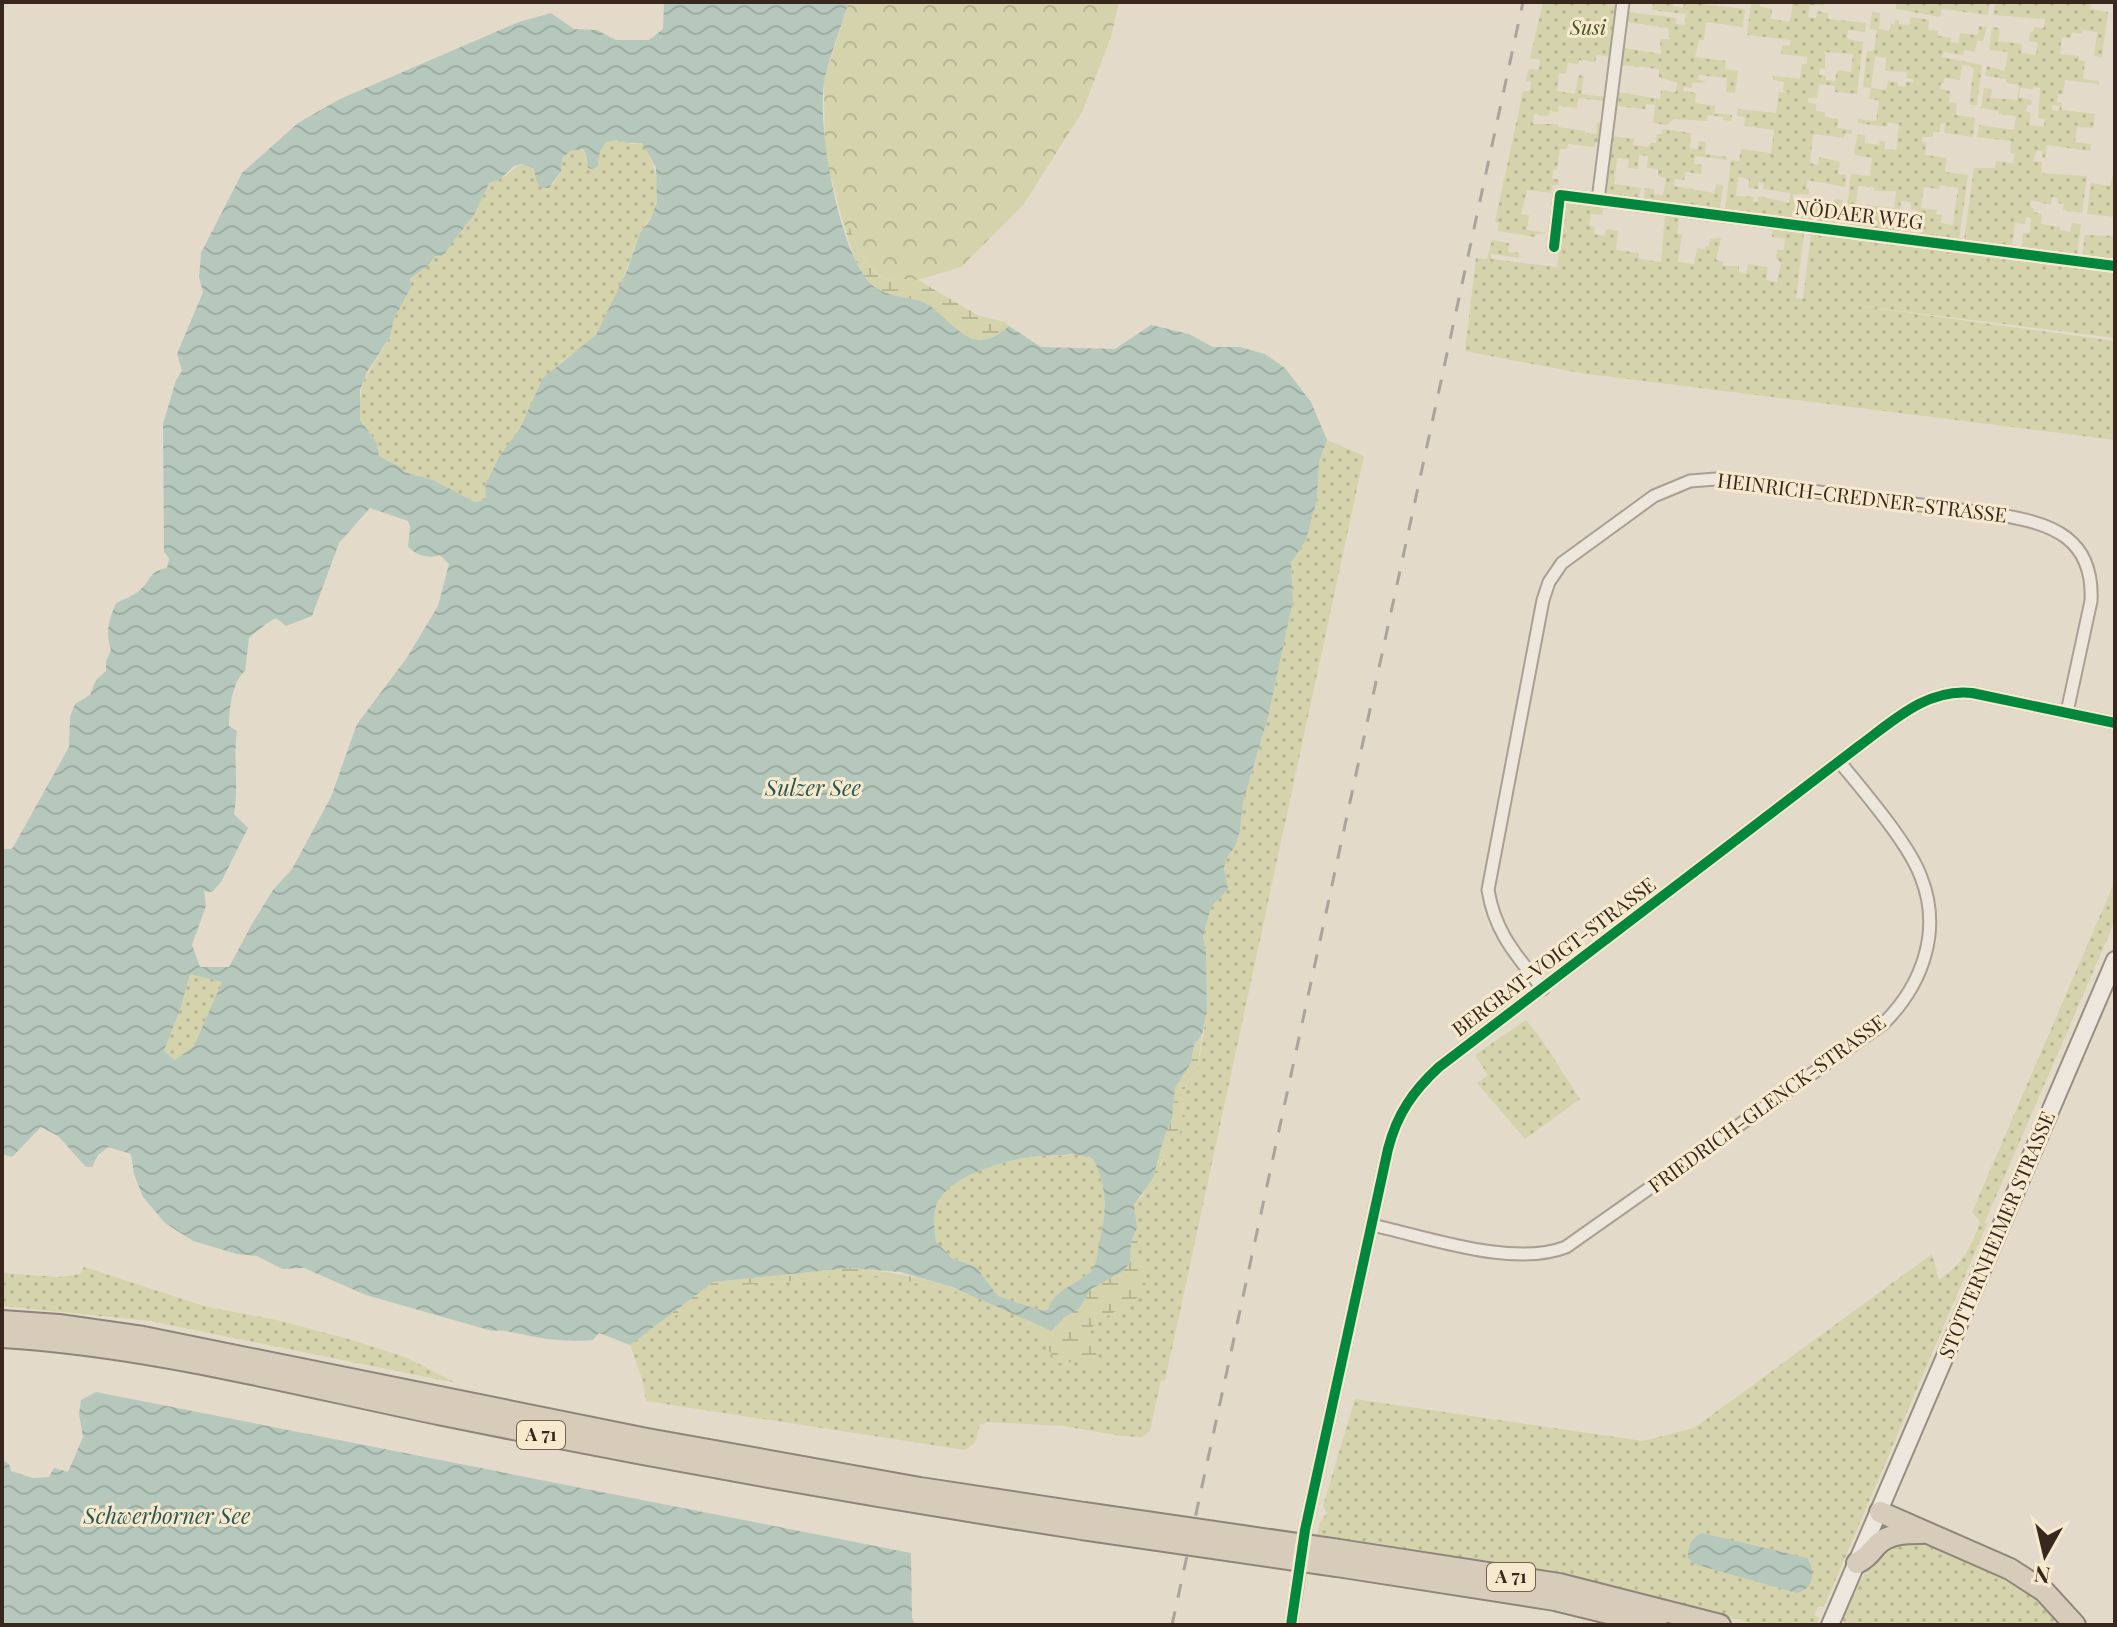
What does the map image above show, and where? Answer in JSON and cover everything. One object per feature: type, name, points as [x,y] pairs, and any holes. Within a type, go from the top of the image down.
[{"type":"highway","name":"A 71","points":[[2,1321],[85,1328],[155,1339],[662,1442],[1083,1521]]},
{"type":"highway","name":"A 71","points":[[2,1337],[83,1344],[166,1357],[645,1456],[918,1504],[1083,1521],[1338,1558],[1559,1584],[1720,1625]]},
{"type":"highway","points":[[1880,1512],[2010,1569],[2044,1591],[2072,1623]]},
{"type":"highway","points":[[1857,1563],[1889,1537],[1902,1533],[1926,1533]]},
{"type":"highway","name":"A 71","points":[[1338,1558],[1555,1600],[1657,1625]]},
{"type":"main road","name":"STOTTERNHEIMER STRASSE","points":[[1830,1625],[2115,960]]},
{"type":"street","points":[[1598,200],[1623,2]]},
{"type":"street","name":"NÖDAER WEG","points":[[1554,247],[1560,195],[2115,266]]},
{"type":"street","name":"HEINRICH-CREDNER-STRASSE","points":[[1543,989],[1502,937],[1492,912],[1488,890],[1543,600],[1549,582],[1562,563],[1654,496],[1690,481],[1716,479],[2000,515],[2037,521],[2051,527],[2065,535],[2084,558],[2091,586],[2091,601],[2067,712]]},
{"type":"street","name":"BERGRAT-VOIGT-STRASSE","points":[[1305,1530],[1394,1124],[1406,1102],[1439,1067],[1915,706],[1948,692],[1972,693],[2115,723]]},
{"type":"street","name":"FRIEDRICH-GLENCK-STRASSE","points":[[1372,1225],[1512,1254],[1548,1254],[1566,1247],[1890,1017],[1902,1005],[1924,963],[1930,938],[1929,908],[1921,875],[1839,761]]},
{"type":"street","points":[[1291,1625],[1299,1573]]},
{"type":"green space","points":[[849,2],[1119,2],[1111,37],[1082,112],[1024,204],[961,267],[918,280],[882,278],[862,255],[850,228],[844,225],[825,155],[824,81]]},
{"type":"green space","name":"Susi","points":[[1543,2],[1619,2],[1612,57],[1597,55],[1595,62],[1579,60],[1578,64],[1568,63],[1566,74],[1559,73],[1557,91],[1575,94],[1579,75],[1584,76],[1581,94],[1605,97],[1604,101],[1579,98],[1577,108],[1559,106],[1558,112],[1550,111],[1549,116],[1534,114],[1533,124],[1558,124],[1558,127],[1585,133],[1596,134],[1598,122],[1604,123],[1601,143],[1595,143],[1595,147],[1568,144],[1567,149],[1560,149],[1557,170],[1553,169],[1552,178],[1559,180],[1559,185],[1553,185],[1551,193],[1527,190],[1521,214],[1529,215],[1527,230],[1548,233],[1536,234],[1535,237],[1498,231],[1499,222],[1495,222],[1523,91],[1530,91],[1531,82],[1525,81],[1529,69],[1539,70],[1540,60],[1530,58]]},
{"type":"green space","points":[[1649,2],[1673,2],[1673,6],[1683,8],[1684,2],[1745,9],[1743,27],[1706,22],[1704,40],[1699,40],[1695,57],[1726,61],[1725,69],[1738,71],[1735,93],[1726,92],[1727,78],[1699,75],[1698,79],[1707,82],[1692,83],[1692,88],[1684,87],[1683,91],[1696,93],[1695,103],[1715,106],[1715,113],[1732,115],[1731,121],[1708,115],[1707,121],[1674,119],[1667,125],[1653,123],[1655,105],[1646,104],[1645,109],[1616,106],[1618,92],[1660,99],[1661,90],[1676,92],[1677,83],[1659,77],[1659,69],[1621,65],[1624,48],[1661,54],[1660,39],[1670,39],[1668,28],[1627,22],[1628,12],[1676,18],[1676,24],[1685,25],[1686,14],[1652,10],[1653,3]]},
{"type":"green space","points":[[1751,2],[1760,2],[1760,7],[1772,9],[1771,19],[1790,22],[1793,2],[1824,2],[1824,6],[1810,5],[1808,17],[1816,18],[1817,11],[1828,13],[1828,19],[1866,23],[1865,32],[1848,30],[1847,39],[1863,42],[1857,94],[1835,92],[1835,86],[1819,84],[1817,98],[1808,98],[1808,102],[1816,104],[1816,111],[1825,112],[1825,117],[1838,119],[1837,128],[1852,130],[1852,134],[1845,133],[1844,138],[1813,134],[1810,163],[1818,165],[1819,157],[1840,162],[1838,174],[1846,175],[1845,187],[1807,180],[1809,195],[1793,194],[1793,201],[1833,208],[1835,199],[1843,200],[1840,225],[1725,210],[1731,160],[1739,161],[1741,149],[1771,153],[1774,130],[1744,126],[1745,117],[1737,116],[1738,109],[1776,113],[1779,92],[1792,93],[1783,91],[1784,82],[1773,80],[1773,76],[1800,79],[1802,64],[1807,64],[1807,57],[1781,54],[1782,45],[1790,46],[1790,40],[1747,35]],"holes":[[[1825,52],[1853,54],[1851,72],[1837,70],[1835,81],[1819,75],[1820,68],[1825,69]],[[1738,177],[1749,179],[1748,188],[1758,189],[1759,182],[1764,183],[1763,189],[1790,193],[1789,203],[1758,196],[1758,202],[1753,202],[1754,197],[1736,196]]]},
{"type":"green space","points":[[1884,2],[1990,2],[1988,15],[1942,9],[1940,17],[1896,9],[1896,4]]},
{"type":"green space","points":[[1995,2],[2091,2],[2090,9],[2108,12],[2102,57],[2094,56],[2097,32],[2083,30],[2082,34],[2072,32],[2071,38],[2062,37],[2060,54],[2079,56],[2079,60],[2085,61],[2083,79],[2099,81],[2099,84],[2065,80],[2063,94],[2058,94],[2057,102],[2062,103],[2062,110],[2095,114],[2093,128],[2077,127],[2075,142],[2091,144],[2090,151],[2047,145],[2045,158],[2042,157],[2043,151],[2037,150],[2033,161],[2042,162],[2041,173],[2087,176],[2082,213],[2063,210],[2064,204],[2052,197],[2051,205],[2031,200],[2030,207],[2042,214],[2041,224],[2070,232],[2072,223],[2081,224],[2077,255],[2022,248],[2023,233],[2030,233],[2031,218],[2026,217],[2025,224],[2015,223],[2012,246],[1964,240],[1974,168],[1995,168],[1996,161],[2013,163],[2015,154],[2010,153],[2011,141],[1977,137],[1979,125],[2014,130],[2016,116],[1981,108],[1984,88],[1992,89],[1991,98],[2017,100],[2019,85],[2006,83],[2006,79],[1985,76],[1987,66],[2005,71],[2008,52],[1989,50],[1992,27],[2000,28],[1998,41],[2022,44],[2021,53],[2036,55],[2038,43],[2029,41],[2030,32],[2034,27],[2044,28],[2045,19],[1993,15]],"holes":[[[2020,88],[2040,88],[2038,118],[2045,119],[2044,127],[2029,125],[2031,113],[2026,111],[2032,100],[2019,97]]]},
{"type":"green space","points":[[1872,12],[1880,13],[1879,29],[1889,31],[1895,20],[1899,20],[1899,24],[1909,25],[1911,17],[1929,20],[1928,30],[1938,31],[1938,36],[1951,38],[1951,42],[1959,43],[1960,33],[1978,35],[1979,26],[1987,27],[1983,41],[1977,41],[1975,51],[1964,50],[1963,55],[1943,52],[1942,57],[1982,65],[1977,105],[1969,105],[1974,67],[1962,65],[1960,80],[1945,78],[1940,89],[1950,91],[1949,102],[1957,103],[1956,115],[1975,118],[1973,137],[1944,133],[1945,124],[1941,123],[1939,132],[1933,132],[1933,137],[1922,137],[1922,142],[1926,143],[1925,155],[1947,158],[1945,172],[1968,175],[1959,240],[1914,234],[1917,210],[1911,209],[1911,202],[1901,201],[1899,218],[1895,218],[1895,232],[1845,225],[1851,174],[1870,176],[1872,158],[1854,155],[1857,134],[1865,135],[1865,143],[1879,145],[1880,141],[1885,142],[1885,149],[1896,150],[1899,124],[1888,123],[1887,127],[1858,123],[1858,119],[1876,121],[1879,100],[1869,99],[1871,88],[1863,87],[1867,51],[1874,51],[1877,30],[1870,29]],"holes":[[[1875,56],[1886,58],[1885,71],[1907,72],[1906,78],[1913,79],[1913,82],[1906,82],[1905,87],[1888,81],[1886,90],[1871,88]],[[1940,185],[1958,188],[1953,225],[1941,223],[1942,215],[1936,214],[1937,210],[1921,208],[1924,187],[1939,189]],[[1858,186],[1873,187],[1875,191],[1896,191],[1894,208],[1856,204]]]},
{"type":"green space","points":[[1662,129],[1691,133],[1690,148],[1698,149],[1699,141],[1706,142],[1705,154],[1727,157],[1726,160],[1695,156],[1694,164],[1702,165],[1701,174],[1686,172],[1684,180],[1675,179],[1674,186],[1714,193],[1716,184],[1723,185],[1720,209],[1644,200],[1645,188],[1663,195],[1666,178],[1658,176],[1658,169],[1647,168],[1648,156],[1639,155],[1638,169],[1628,168],[1629,159],[1617,158],[1614,184],[1641,188],[1639,199],[1605,195],[1612,136],[1634,139],[1633,145],[1649,147],[1650,143],[1656,143],[1657,134],[1662,134]]},
{"type":"green space","points":[[606,142],[642,143],[649,157],[657,184],[654,210],[638,238],[604,322],[593,338],[560,363],[544,381],[493,468],[485,500],[475,502],[433,480],[404,472],[379,456],[377,443],[360,420],[358,410],[363,382],[390,337],[410,280],[459,235],[474,215],[489,183],[524,165],[553,185],[561,171],[562,159],[570,151],[578,148],[586,153],[588,168]]},
{"type":"green space","points":[[2113,175],[2115,217],[2087,214],[2091,183],[2110,186]]},
{"type":"green space","points":[[1565,203],[1603,208],[1602,215],[1591,214],[1589,226],[1595,227],[1594,234],[1605,236],[1606,229],[1618,231],[1616,250],[1639,253],[1639,259],[1661,262],[1665,215],[1679,217],[1677,234],[1682,235],[1678,262],[1694,264],[1697,248],[1705,249],[1710,239],[1721,238],[1716,260],[1723,261],[1723,266],[1739,266],[1739,272],[1746,273],[1748,264],[1768,267],[1766,280],[1777,282],[1781,263],[1776,258],[1777,250],[1784,250],[1785,239],[1772,237],[1773,229],[1804,233],[1796,298],[1803,299],[1811,234],[2115,272],[2115,338],[1845,304],[2115,341],[2115,440],[1580,373],[1465,351],[1476,258],[1487,259],[1492,240],[1509,243],[1508,252],[1519,253],[1519,258],[1492,254],[1491,259],[1557,267]]},
{"type":"green space","points":[[844,225],[850,228],[862,255],[881,278],[918,280],[979,316],[1006,322],[1009,326],[996,335],[972,338],[952,328],[920,303],[880,290],[858,266]]},
{"type":"green space","points":[[2085,235],[2115,236],[2115,259],[2082,255]]},
{"type":"green space","points":[[1327,440],[1364,456],[1165,1381],[1161,1380],[1150,1431],[1142,1437],[1122,1436],[1063,1426],[987,1422],[980,1425],[975,1443],[965,1450],[646,1401],[630,1345],[654,1326],[669,1320],[718,1287],[821,1279],[844,1273],[889,1277],[974,1296],[1024,1318],[1045,1338],[1048,1349],[1077,1357],[1094,1351],[1089,1334],[1096,1321],[1131,1304],[1146,1274],[1138,1260],[1134,1205],[1152,1190],[1171,1136],[1185,1119],[1182,1100],[1186,1084],[1197,1070],[1207,1012],[1203,937],[1211,907],[1227,889],[1226,858],[1235,847],[1240,831],[1243,802],[1268,717],[1293,601],[1291,563],[1306,540],[1317,500],[1319,462]]},
{"type":"green space","points":[[2115,881],[2115,921],[1824,1607],[1818,1607],[1814,1615],[1819,1618],[1817,1625],[1757,1625],[1660,1598],[1559,1575],[1317,1535],[1320,1522],[1327,1513],[1323,1506],[1355,1399],[1643,1441],[1694,1428],[1932,1254],[1939,1280],[1948,1273],[1973,1241],[1980,1222],[1972,1212]]},
{"type":"green space","points":[[190,973],[223,982],[194,1046],[175,1060],[164,1051]]},
{"type":"green space","points":[[1526,1020],[1580,1099],[1525,1139],[1477,1083],[1488,1075],[1475,1055]]},
{"type":"green space","points":[[1202,1034],[1197,1070],[1186,1084],[1182,1100],[1185,1119],[1180,1133],[1171,1137],[1161,1162],[1158,1184],[1143,1195],[1153,1178],[1172,1119],[1175,1088],[1191,1063],[1194,1045]]},
{"type":"green space","points":[[1074,1154],[1092,1158],[1097,1168],[1103,1189],[1104,1221],[1093,1269],[1056,1296],[1049,1308],[1043,1311],[998,1296],[976,1267],[952,1258],[936,1242],[935,1210],[948,1189],[960,1180],[1018,1159]]},
{"type":"green space","points":[[1137,1228],[1138,1260],[1146,1274],[1146,1288],[1131,1304],[1096,1321],[1089,1334],[1100,1364],[1093,1370],[1078,1357],[1069,1363],[1057,1363],[1045,1338],[1024,1319],[1053,1331],[1065,1317],[1079,1309],[1091,1289],[1122,1272],[1130,1263],[1131,1242]]},
{"type":"green space","points":[[84,1267],[207,1307],[277,1320],[348,1339],[405,1357],[456,1383],[150,1321],[2,1306],[2,1273],[59,1277],[80,1274]]},
{"type":"green space","points":[[850,1268],[914,1277],[974,1296],[889,1277],[844,1273],[821,1279],[718,1287],[669,1320],[654,1326],[713,1282]]},
{"type":"green space","points":[[1912,1539],[2023,1584],[2066,1625],[1846,1625],[1841,1617],[1875,1554],[1882,1548]]},
{"type":"water","name":"Sulzer See","points":[[664,2],[849,2],[825,78],[823,124],[840,217],[859,268],[871,284],[886,293],[926,304],[960,332],[977,340],[997,335],[1009,326],[1041,347],[1115,349],[1151,325],[1189,334],[1213,347],[1240,347],[1265,354],[1285,368],[1311,402],[1327,440],[1319,462],[1317,500],[1306,540],[1291,563],[1293,601],[1268,717],[1243,802],[1240,831],[1235,847],[1226,858],[1224,869],[1228,889],[1211,907],[1203,937],[1207,1012],[1202,1034],[1194,1045],[1191,1063],[1175,1088],[1172,1119],[1153,1178],[1134,1205],[1137,1228],[1131,1242],[1130,1263],[1122,1272],[1091,1289],[1079,1309],[1065,1317],[1052,1331],[952,1287],[900,1272],[850,1268],[713,1282],[630,1345],[599,1333],[593,1340],[573,1341],[492,1331],[366,1295],[304,1268],[282,1269],[257,1256],[237,1254],[193,1241],[165,1223],[143,1197],[134,1174],[131,1154],[108,1147],[98,1155],[92,1167],[86,1167],[58,1136],[41,1127],[12,1157],[2,1154],[2,849],[12,849],[69,747],[70,717],[75,704],[90,695],[96,680],[106,671],[111,650],[109,626],[116,603],[135,594],[153,574],[167,568],[169,558],[164,552],[163,424],[176,380],[182,371],[177,354],[203,292],[199,277],[201,253],[242,173],[298,123],[340,99],[519,22],[551,13],[574,29],[597,30],[616,40],[649,40],[663,29]],"holes":[[[606,142],[642,143],[656,168],[657,202],[650,220],[640,233],[626,273],[596,335],[543,378],[520,428],[499,457],[486,483],[485,500],[475,502],[433,480],[404,472],[379,456],[377,443],[360,420],[360,390],[367,372],[390,337],[394,319],[411,287],[410,279],[428,266],[435,256],[442,256],[474,215],[489,183],[522,164],[534,169],[537,183],[549,188],[561,171],[562,159],[570,151],[582,149],[586,153],[588,168],[592,169],[597,167],[600,151]],[[370,508],[408,521],[408,547],[423,556],[440,555],[449,564],[438,606],[406,659],[357,724],[331,797],[292,869],[273,890],[229,967],[200,967],[192,945],[206,906],[204,891],[212,892],[221,882],[248,828],[234,814],[237,731],[229,726],[232,696],[245,671],[249,638],[276,618],[286,626],[312,616],[339,543]],[[190,974],[222,982],[194,1046],[175,1060],[164,1051]],[[1074,1154],[1092,1158],[1101,1179],[1104,1200],[1104,1221],[1093,1269],[1061,1292],[1043,1311],[998,1296],[976,1267],[952,1258],[936,1242],[934,1222],[940,1199],[960,1180],[989,1167],[1035,1156]]]},
{"type":"water","name":"Schwerborner See","points":[[96,1392],[911,1553],[912,1618],[915,1625],[2,1625],[2,1460],[9,1464],[11,1471],[33,1478],[49,1477],[54,1468],[68,1472],[83,1437],[79,1414],[81,1400]]},
{"type":"water","points":[[1702,1533],[1807,1558],[1812,1574],[1810,1584],[1797,1593],[1694,1564],[1688,1558],[1689,1547],[1692,1540]]},
{"type":"railway","points":[[1172,1625],[1523,2]]},
{"type":"cycle path","points":[[1554,247],[1560,195],[2115,266]]},
{"type":"cycle path","points":[[1291,1625],[1305,1530],[1388,1149],[1401,1114],[1421,1085],[1439,1067],[1911,708],[1940,696],[1972,693],[2115,723]]}]
